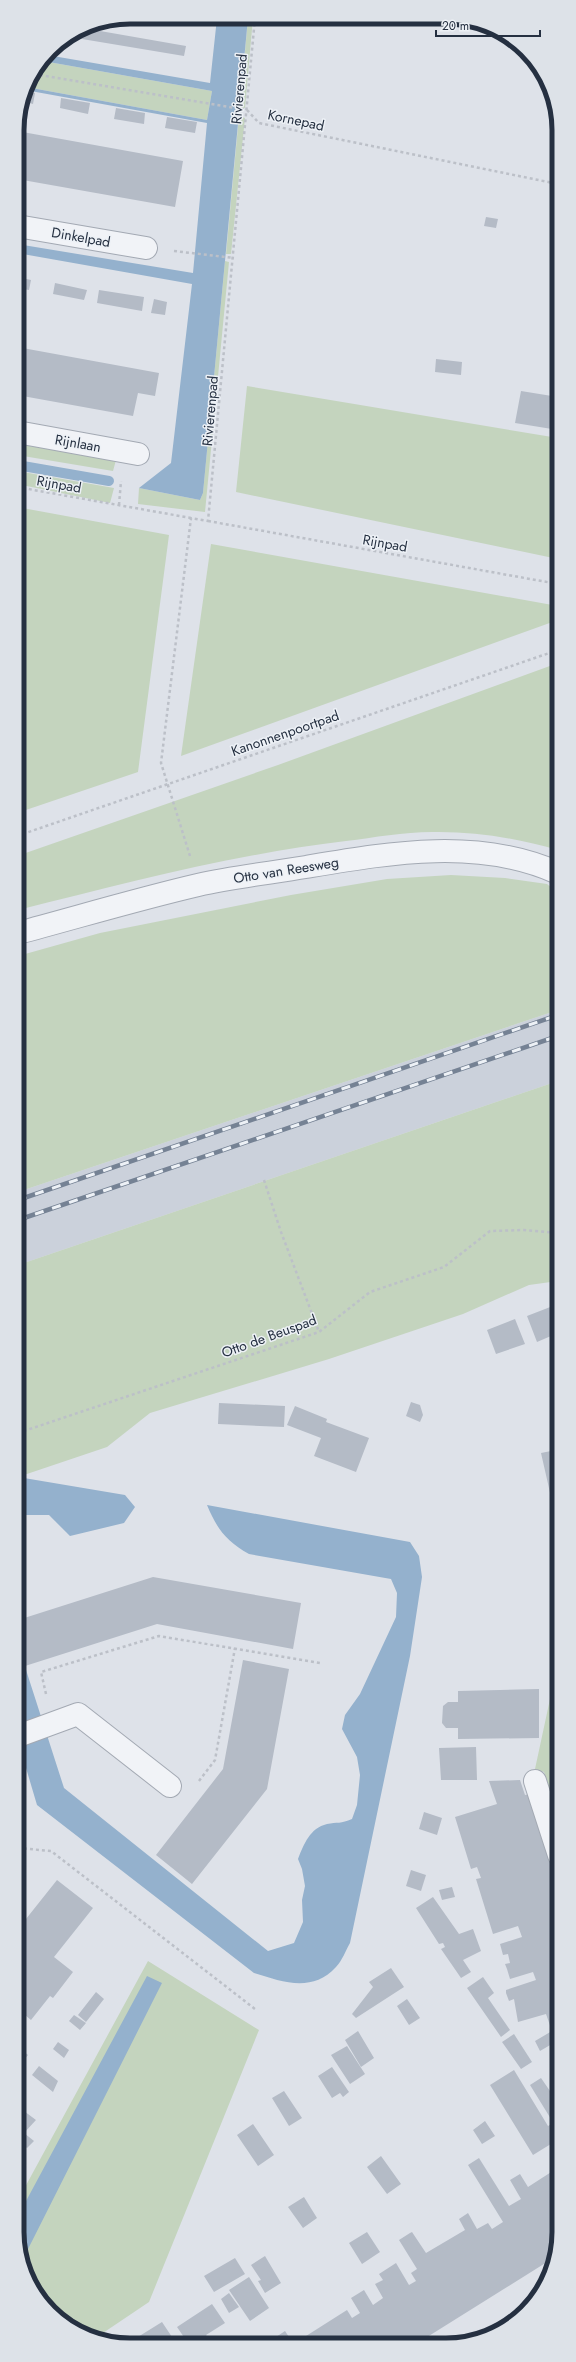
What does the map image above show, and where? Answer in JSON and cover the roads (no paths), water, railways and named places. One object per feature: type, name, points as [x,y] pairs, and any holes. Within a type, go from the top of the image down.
[{"type":"street","name":"Dinkelpad","points":[[24,227],[146,248]]},
{"type":"street","name":"Rijnlaan","points":[[24,433],[138,454]]},
{"type":"street","name":"Otto van Reesweg","points":[[24,931],[200,884],[372,856],[441,850],[494,854],[528,861],[552,871]]},
{"type":"street","points":[[24,1734],[78,1714],[170,1786]]},
{"type":"street","points":[[535,1781],[552,1833]]},
{"type":"water","points":[[216,24],[247,24],[203,493],[200,500],[139,488],[171,463],[192,284],[24,254],[24,245],[193,273],[207,123],[31,91],[32,88],[207,120],[212,91],[49,62],[54,56],[210,83]]},
{"type":"water","points":[[24,1478],[125,1495],[135,1507],[124,1523],[70,1536],[49,1515],[24,1515]]},
{"type":"water","points":[[207,1505],[410,1542],[419,1556],[422,1577],[410,1656],[350,1943],[336,1967],[327,1975],[307,1983],[286,1982],[254,1973],[37,1805],[24,1761],[24,1664],[64,1788],[268,1951],[294,1943],[303,1922],[302,1900],[305,1886],[302,1869],[298,1859],[308,1837],[321,1826],[345,1822],[352,1819],[357,1805],[360,1775],[357,1757],[342,1729],[345,1715],[360,1694],[396,1617],[397,1593],[391,1579],[249,1554],[228,1539],[215,1521]]},
{"type":"water","points":[[147,1976],[162,1983],[26,2252],[24,2232],[24,2205]]},
{"type":"waterway","points":[[24,466],[109,481]]},
{"type":"railway","points":[[24,1198],[552,1017]]},
{"type":"railway","points":[[24,1218],[552,1038]]}]
